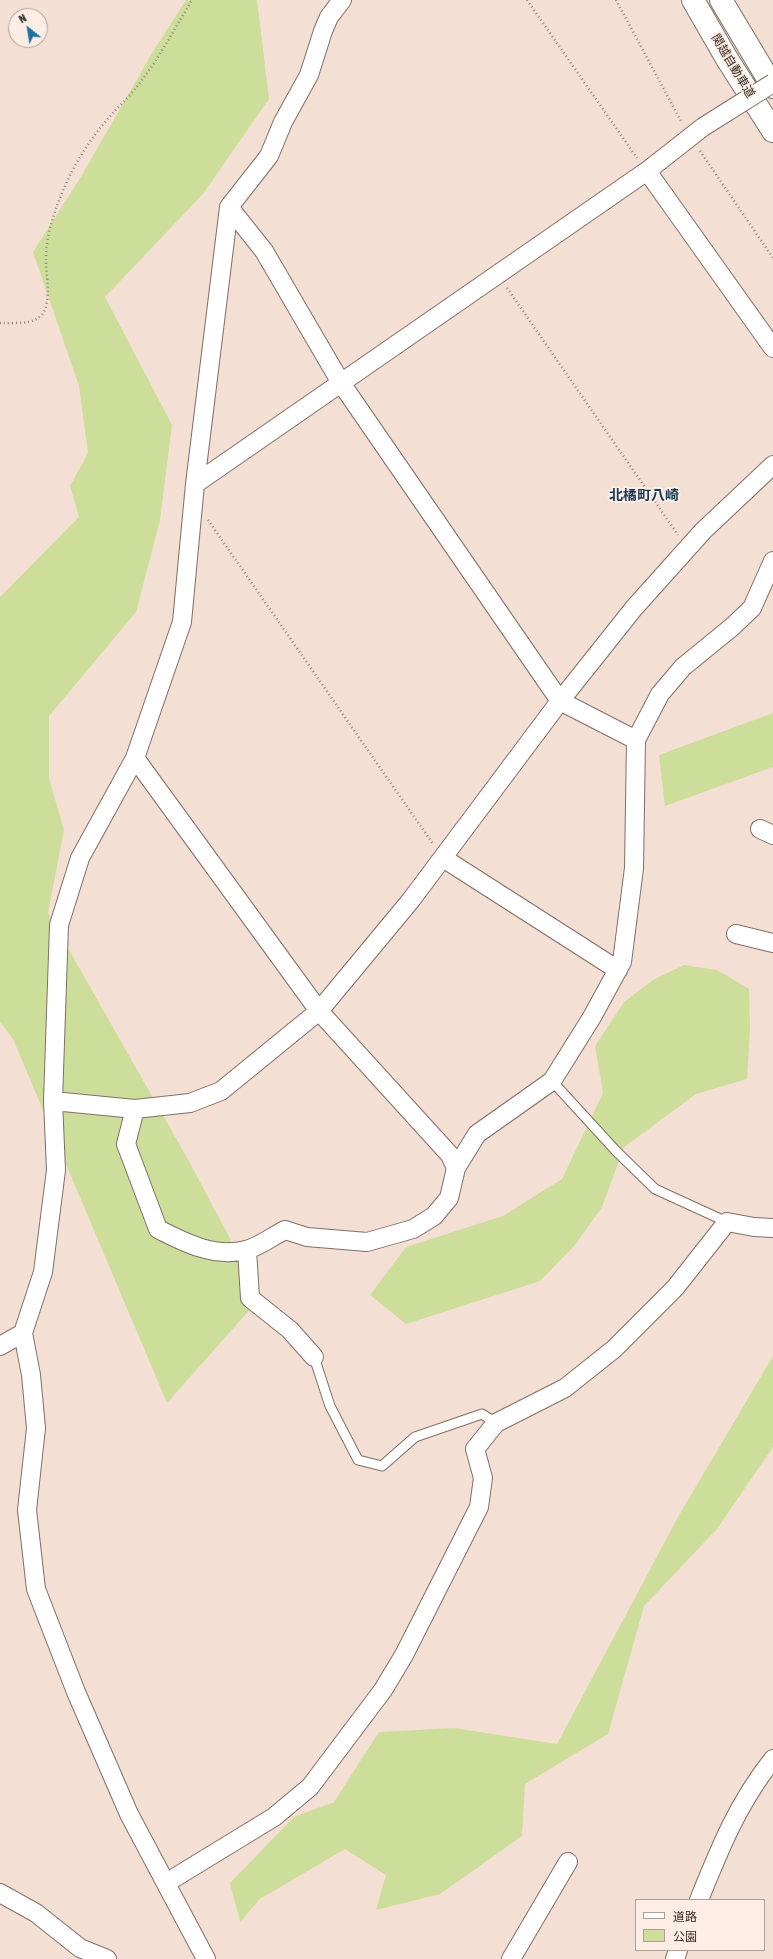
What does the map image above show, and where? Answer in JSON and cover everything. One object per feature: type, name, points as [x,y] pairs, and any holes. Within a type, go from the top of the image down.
[{"type":"highway","name":"関越自動車道","points":[[693,0],[727,59],[773,131]]},
{"type":"highway","name":"関越自動車道","points":[[721,0],[773,87]]},
{"type":"street","points":[[206,1959],[126,1807],[76,1692],[36,1589],[27,1510],[36,1428],[31,1375],[23,1333],[43,1272],[56,1170],[53,1101],[59,925],[80,858],[135,758],[182,622],[195,492],[229,207],[269,156],[283,122],[309,75],[329,17],[342,0]]},
{"type":"street","points":[[195,492],[341,383],[647,172],[696,132],[773,83]]},
{"type":"street","points":[[647,172],[773,348]]},
{"type":"street","points":[[229,207],[264,251],[341,383],[560,701],[636,740]]},
{"type":"street","points":[[53,1101],[134,1109],[190,1103],[221,1091],[319,1011],[411,900],[560,701],[634,608],[703,531],[773,465]]},
{"type":"street","points":[[134,1109],[126,1144],[158,1229],[186,1243],[216,1252],[247,1250],[285,1230],[306,1237],[367,1242],[413,1229],[434,1216],[448,1198],[456,1168],[478,1134],[552,1081],[592,1018],[618,970],[622,962],[634,868],[636,740],[660,694],[683,667],[732,627],[752,608],[773,561]]},
{"type":"street","points":[[135,758],[319,1011],[450,1155],[456,1168]]},
{"type":"street","points":[[443,858],[618,970]]},
{"type":"street","points":[[736,934],[773,943]]},
{"type":"street","points":[[166,1883],[274,1817],[310,1787],[378,1696],[404,1655],[479,1507],[483,1478],[475,1449],[496,1423],[565,1388],[614,1348],[675,1288],[727,1222],[754,1227],[773,1228]]},
{"type":"street","points":[[247,1250],[250,1298],[290,1330],[314,1358]]},
{"type":"street","points":[[0,1346],[23,1333]]},
{"type":"street","points":[[698,1899],[727,1830],[753,1784],[773,1759]]},
{"type":"street","points":[[517,1957],[568,1862]]},
{"type":"street","points":[[0,1894],[36,1914],[80,1948],[107,1959]]},
{"type":"lane","points":[[552,1081],[616,1151],[655,1189],[727,1222]]},
{"type":"lane","points":[[314,1358],[330,1406],[358,1460],[382,1466],[415,1437],[482,1414],[496,1423]]},
{"type":"path","points":[[0,324],[25,322],[38,318],[44,313],[47,304],[46,259],[48,241],[51,222],[62,192],[78,159],[103,125],[135,90],[192,0]]},
{"type":"path","points":[[528,0],[647,172]]},
{"type":"path","points":[[616,0],[773,258]]},
{"type":"path","points":[[497,274],[688,549]]},
{"type":"path","points":[[195,492],[443,858]]},
{"type":"green space","points":[[186,0],[257,0],[269,99],[202,195],[105,297],[172,425],[160,520],[136,612],[49,716],[49,778],[64,830],[48,913],[190,1163],[261,1297],[167,1403],[13,1039],[0,1022],[0,597],[79,517],[70,486],[88,453],[79,386],[33,252],[82,175],[152,53]]},
{"type":"green space","points":[[773,713],[773,767],[665,806],[659,755]]},
{"type":"green space","points":[[684,965],[717,970],[749,989],[750,1028],[747,1079],[696,1094],[624,1147],[602,1207],[575,1245],[540,1281],[406,1324],[370,1295],[406,1247],[503,1216],[562,1179],[603,1093],[595,1046],[624,1002],[653,980]]},
{"type":"green space","points":[[773,1356],[773,1447],[717,1529],[644,1606],[608,1734],[525,1784],[522,1836],[440,1894],[376,1910],[386,1875],[345,1849],[260,1899],[240,1922],[230,1883],[294,1817],[334,1802],[379,1732],[454,1728],[557,1744],[678,1517]]},
{"type":"district","name":"北橘町八崎","points":[[644,496]]}]
